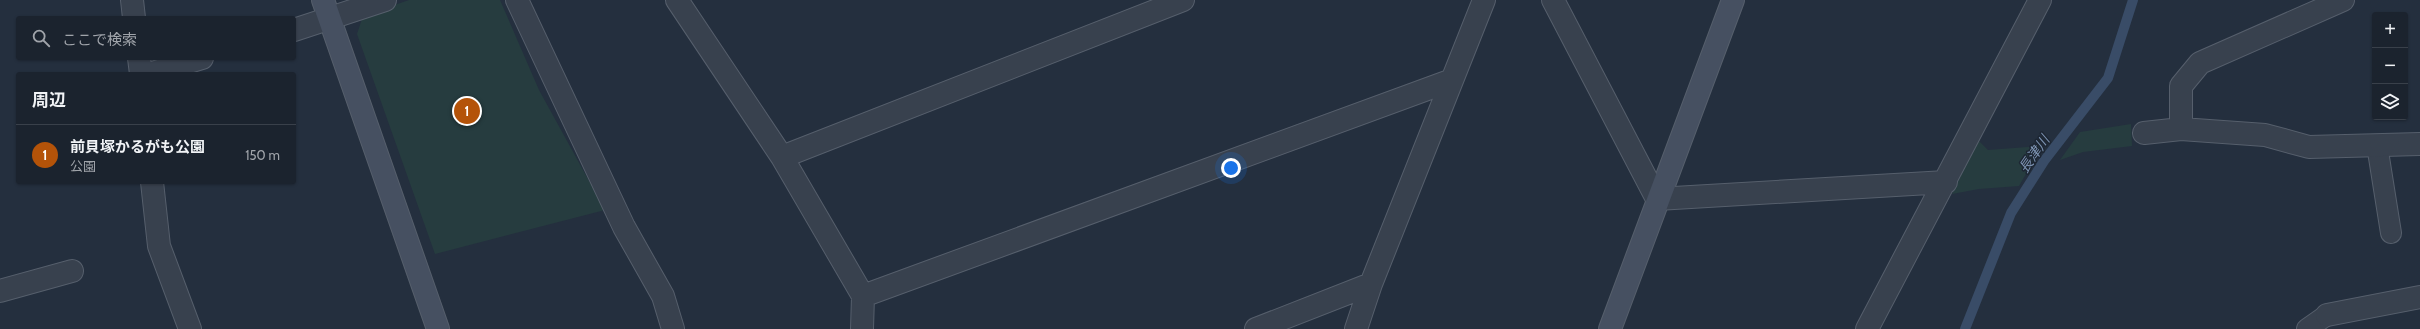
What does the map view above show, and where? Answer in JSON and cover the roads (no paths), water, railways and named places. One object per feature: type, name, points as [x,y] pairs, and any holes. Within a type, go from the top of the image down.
[{"type":"street","points":[[132,0],[134,16]]},
{"type":"street","points":[[296,29],[326,10],[385,0]]},
{"type":"street","points":[[517,0],[624,227],[663,296],[673,329]]},
{"type":"street","points":[[677,0],[782,157],[863,296],[862,329]]},
{"type":"street","points":[[782,157],[1183,0]]},
{"type":"street","points":[[1356,329],[1371,284],[1484,0]]},
{"type":"street","points":[[1553,0],[1658,199]]},
{"type":"street","points":[[1610,329],[1732,0]]},
{"type":"street","points":[[1867,329],[1946,182],[2040,0]]},
{"type":"street","points":[[2182,129],[2181,86],[2200,63],[2343,0]]},
{"type":"street","points":[[326,10],[438,329]]},
{"type":"street","points":[[139,60],[141,72]]},
{"type":"street","points":[[155,72],[195,60]]},
{"type":"street","points":[[863,296],[1452,80]]},
{"type":"street","points":[[2144,133],[2182,129],[2265,135],[2309,147],[2420,144]]},
{"type":"street","points":[[1658,199],[1946,182]]},
{"type":"street","points":[[152,184],[159,246],[190,329]]},
{"type":"street","points":[[0,291],[72,271]]},
{"type":"street","points":[[1256,329],[1371,284]]},
{"type":"street","points":[[2327,315],[2420,297]]},
{"type":"lane","points":[[2377,145],[2391,233]]},
{"type":"lane","points":[[2307,329],[2327,315]]},
{"type":"waterway","name":"長津川","points":[[1965,329],[2011,213],[2044,161],[2108,78],[2133,0]]},
{"type":"place","name":"前貝塚かるがも公園","points":[[467,111]]}]
